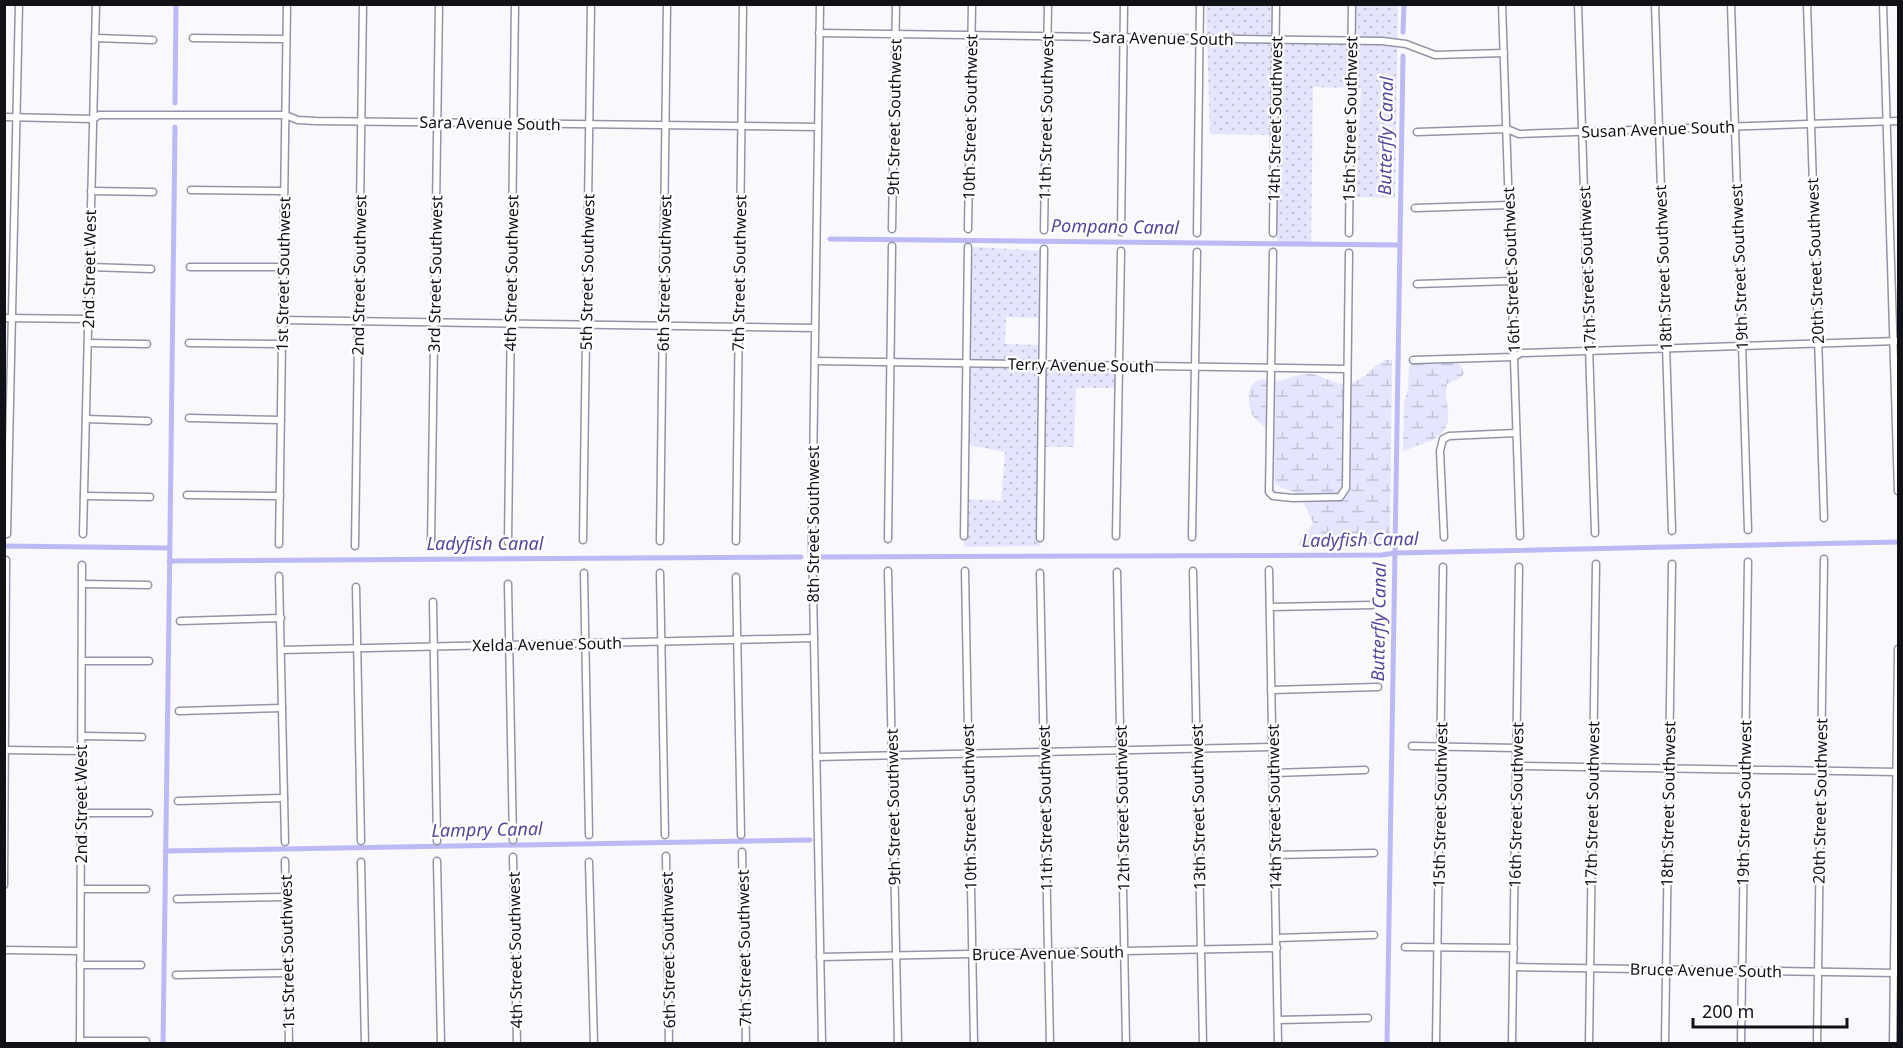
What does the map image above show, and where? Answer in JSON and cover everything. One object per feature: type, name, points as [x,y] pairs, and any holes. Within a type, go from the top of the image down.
[{"type":"street","points":[[7,534],[8,318],[19,4]]},
{"type":"street","name":"2nd Street West","points":[[83,534],[96,4]]},
{"type":"street","name":"1st Street Southwest","points":[[279,544],[287,4]]},
{"type":"street","name":"2nd Street Southwest","points":[[355,546],[363,4]]},
{"type":"street","name":"3rd Street Southwest","points":[[431,544],[439,4]]},
{"type":"street","name":"4th Street Southwest","points":[[508,542],[515,4]]},
{"type":"street","name":"5th Street Southwest","points":[[583,540],[591,4]]},
{"type":"street","name":"6th Street Southwest","points":[[660,541],[667,4]]},
{"type":"street","name":"7th Street Southwest","points":[[736,541],[743,4]]},
{"type":"street","name":"8th Street Southwest","points":[[820,4],[812,538],[822,1044]]},
{"type":"street","name":"9th Street Southwest","points":[[892,229],[896,4]]},
{"type":"street","name":"10th Street Southwest","points":[[968,229],[972,4]]},
{"type":"street","name":"11th Street Southwest","points":[[1044,230],[1048,4]]},
{"type":"street","points":[[1121,232],[1124,4]]},
{"type":"street","points":[[1197,233],[1200,4]]},
{"type":"street","name":"14th Street Southwest","points":[[1273,233],[1276,4]]},
{"type":"street","name":"15th Street Southwest","points":[[1349,233],[1352,4]]},
{"type":"street","name":"16th Street Southwest","points":[[1502,4],[1520,536]]},
{"type":"street","name":"17th Street Southwest","points":[[1578,4],[1595,533]]},
{"type":"street","name":"18th Street Southwest","points":[[1655,4],[1672,531]]},
{"type":"street","name":"19th Street Southwest","points":[[1731,4],[1748,530]]},
{"type":"street","name":"20th Street Southwest","points":[[1807,4],[1824,518]]},
{"type":"street","points":[[1883,4],[1896,341],[1899,490]]},
{"type":"street","name":"Sara Avenue South","points":[[819,33],[1394,42],[1435,55],[1504,53]]},
{"type":"street","points":[[95,38],[153,40]]},
{"type":"street","points":[[194,38],[286,39]]},
{"type":"street","name":"Sara Avenue South","points":[[4,117],[93,119],[99,115],[285,115],[298,120],[818,127]]},
{"type":"street","name":"Susan Avenue South","points":[[1417,132],[1507,129],[1519,134],[1899,121]]},
{"type":"street","points":[[191,190],[284,191]]},
{"type":"street","points":[[91,191],[153,192]]},
{"type":"street","points":[[1415,208],[1509,205]]},
{"type":"street","points":[[888,539],[892,246]]},
{"type":"street","points":[[964,536],[968,248]]},
{"type":"street","points":[[1040,537],[1044,249]]},
{"type":"street","points":[[1116,536],[1121,251]]},
{"type":"street","points":[[1192,537],[1197,252]]},
{"type":"street","points":[[1273,252],[1269,492],[1273,496],[1293,498],[1340,497],[1346,488],[1349,253]]},
{"type":"street","points":[[89,267],[151,269]]},
{"type":"street","points":[[190,267],[283,267]]},
{"type":"street","points":[[1417,284],[1511,281]]},
{"type":"street","points":[[8,318],[88,319]]},
{"type":"street","points":[[282,320],[815,328]]},
{"type":"street","points":[[1413,360],[1514,357],[1521,353],[1896,341]]},
{"type":"street","points":[[189,343],[282,344]]},
{"type":"street","points":[[88,344],[147,344]]},
{"type":"street","name":"Terry Avenue South","points":[[815,362],[1347,369]]},
{"type":"street","points":[[189,418],[281,420]]},
{"type":"street","points":[[86,419],[148,421]]},
{"type":"street","points":[[1444,537],[1440,451],[1442,441],[1449,436],[1516,433]]},
{"type":"street","points":[[188,495],[280,495]]},
{"type":"street","points":[[84,496],[150,497]]},
{"type":"street","points":[[4,885],[6,560]]},
{"type":"street","name":"20th Street Southwest","points":[[1817,1044],[1824,560]]},
{"type":"street","name":"19th Street Southwest","points":[[1741,1044],[1748,562]]},
{"type":"street","name":"17th Street Southwest","points":[[1589,1044],[1596,564]]},
{"type":"street","name":"18th Street Southwest","points":[[1665,1044],[1672,564]]},
{"type":"street","name":"2nd Street West","points":[[80,1042],[82,565]]},
{"type":"street","name":"15th Street Southwest","points":[[1436,1044],[1443,567]]},
{"type":"street","name":"16th Street Southwest","points":[[1512,1044],[1520,567]]},
{"type":"street","name":"14th Street Southwest","points":[[1269,570],[1278,1044]]},
{"type":"street","name":"13th Street Southwest","points":[[1193,571],[1203,1044]]},
{"type":"street","name":"9th Street Southwest","points":[[888,572],[898,1044]]},
{"type":"street","name":"10th Street Southwest","points":[[964,572],[974,1044]]},
{"type":"street","name":"12th Street Southwest","points":[[1117,572],[1126,1044]]},
{"type":"street","points":[[584,573],[589,836]]},
{"type":"street","points":[[660,573],[666,836]]},
{"type":"street","name":"11th Street Southwest","points":[[1040,573],[1050,1044]]},
{"type":"street","points":[[279,576],[285,842]]},
{"type":"street","points":[[736,577],[741,835]]},
{"type":"street","points":[[83,584],[148,585]]},
{"type":"street","points":[[508,584],[513,840]]},
{"type":"street","points":[[356,587],[361,842]]},
{"type":"street","points":[[432,602],[437,841]]},
{"type":"street","points":[[1270,607],[1372,605]]},
{"type":"street","points":[[180,621],[280,618]]},
{"type":"street","name":"Xelda Avenue South","points":[[281,650],[813,638]]},
{"type":"street","points":[[1893,1044],[1896,973],[1899,649]]},
{"type":"street","points":[[82,661],[149,661]]},
{"type":"street","points":[[1271,690],[1378,687]]},
{"type":"street","points":[[179,711],[282,708]]},
{"type":"street","points":[[82,736],[142,737]]},
{"type":"street","points":[[1412,746],[1517,748]]},
{"type":"street","points":[[816,757],[1272,747]]},
{"type":"street","points":[[5,750],[81,751]]},
{"type":"street","points":[[1517,766],[1898,772]]},
{"type":"street","points":[[1273,772],[1365,770]]},
{"type":"street","points":[[178,801],[284,798]]},
{"type":"street","points":[[81,813],[149,813]]},
{"type":"street","name":"7th Street Southwest","points":[[742,852],[746,1044]]},
{"type":"street","points":[[1275,855],[1374,853]]},
{"type":"street","name":"6th Street Southwest","points":[[666,856],[669,1044]]},
{"type":"street","name":"4th Street Southwest","points":[[513,857],[517,1044]]},
{"type":"street","name":"1st Street Southwest","points":[[285,861],[289,1044]]},
{"type":"street","points":[[437,861],[441,1044]]},
{"type":"street","points":[[361,862],[365,1044]]},
{"type":"street","points":[[589,862],[594,1044]]},
{"type":"street","points":[[81,889],[146,889]]},
{"type":"street","points":[[177,899],[286,897]]},
{"type":"street","points":[[1276,938],[1374,935]]},
{"type":"street","points":[[1405,946],[1514,948]]},
{"type":"street","name":"Bruce Avenue South","points":[[820,957],[1276,948]]},
{"type":"street","points":[[4,950],[80,951]]},
{"type":"street","points":[[80,965],[141,965]]},
{"type":"street","name":"Bruce Avenue South","points":[[1514,967],[1896,973]]},
{"type":"street","points":[[176,975],[288,973]]},
{"type":"street","points":[[1278,1020],[1368,1018]]},
{"type":"street","points":[[80,1042],[146,1041]]},
{"type":"green space","points":[[1206,5],[1274,5],[1274,37],[1353,38],[1355,5],[1398,5],[1395,198],[1356,197],[1361,88],[1313,87],[1311,246],[1277,245],[1275,135],[1210,134]]},
{"type":"green space","points":[[973,247],[1047,251],[1044,318],[1006,317],[1005,344],[1042,345],[1042,364],[1121,366],[1118,388],[1076,388],[1074,447],[1043,447],[1040,546],[964,547],[966,499],[1001,501],[1005,452],[963,444]]},
{"type":"green space","points":[[1386,360],[1392,360],[1390,542],[1388,544],[1298,545],[1313,522],[1297,494],[1279,486],[1274,481],[1271,469],[1270,435],[1252,414],[1249,401],[1251,387],[1259,380],[1276,381],[1307,374],[1347,384],[1358,380]]},
{"type":"green space","points":[[1453,362],[1460,365],[1464,373],[1462,377],[1447,384],[1448,413],[1443,432],[1438,437],[1403,452],[1404,402],[1408,389],[1409,367],[1413,363]]},
{"type":"waterway","points":[[175,103],[176,4]]},
{"type":"waterway","name":"Butterfly Canal","points":[[1403,32],[1404,4]]},
{"type":"waterway","name":"Ladyfish Canal","points":[[1387,1044],[1403,56]]},
{"type":"waterway","points":[[163,1044],[175,127]]},
{"type":"waterway","name":"Pompano Canal","points":[[830,239],[1400,245]]},
{"type":"waterway","name":"Ladyfish Canal","points":[[821,557],[1382,555],[1898,542]]},
{"type":"waterway","name":"Ladyfish Canal","points":[[4,546],[169,548]]},
{"type":"waterway","name":"Ladyfish Canal","points":[[169,561],[801,557]]},
{"type":"waterway","name":"Lampry Canal","points":[[165,851],[810,840]]}]
